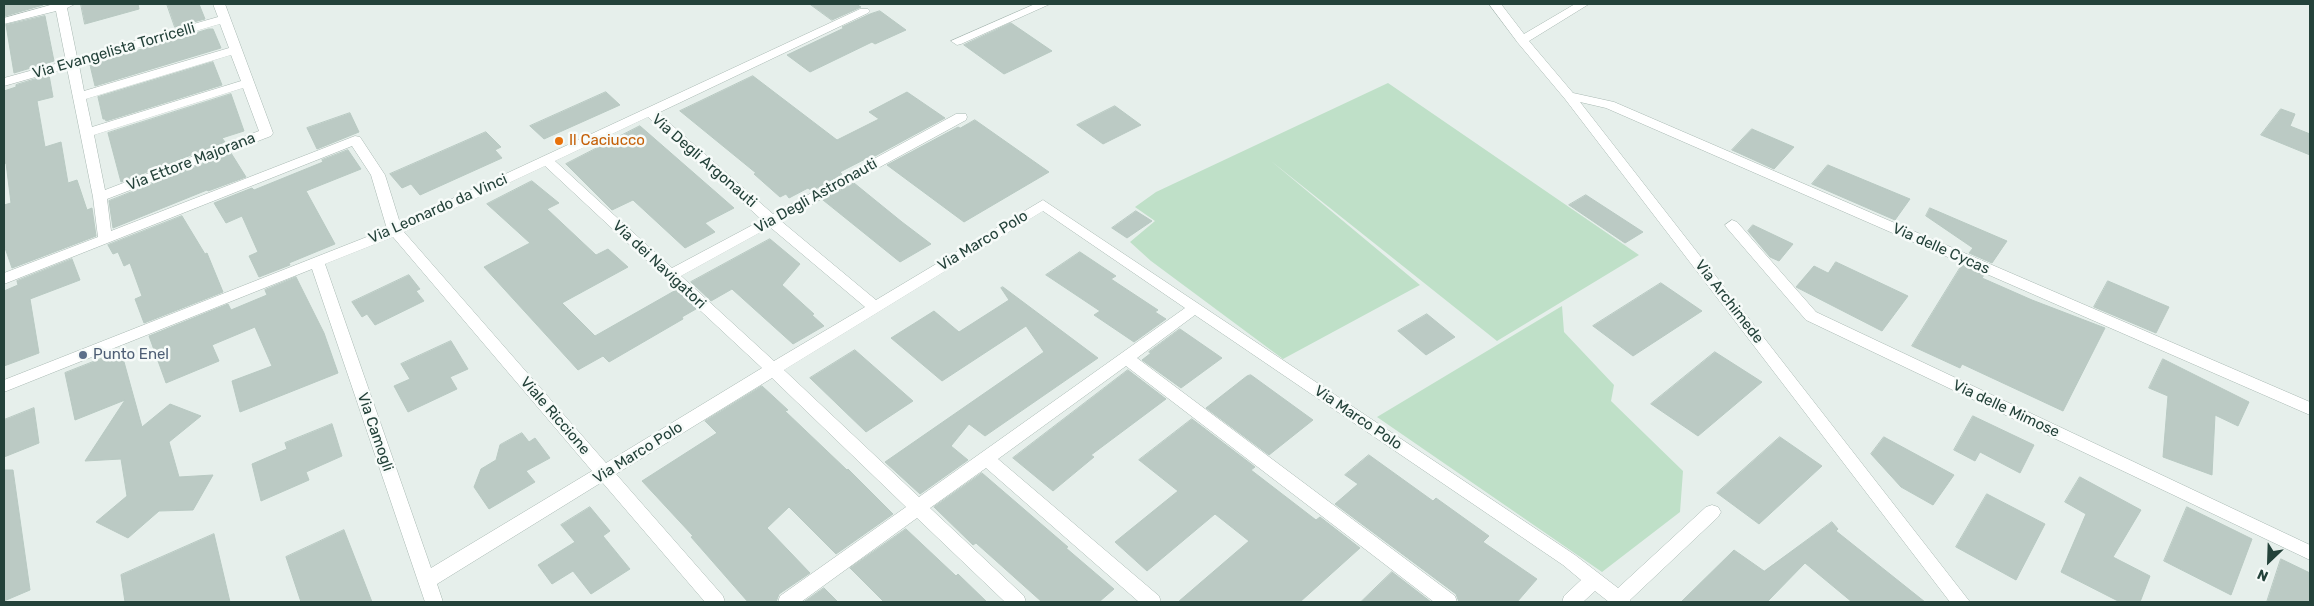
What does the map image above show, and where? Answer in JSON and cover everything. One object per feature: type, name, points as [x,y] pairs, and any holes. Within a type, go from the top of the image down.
[{"type":"street","points":[[4,21],[64,4],[72,63],[100,197],[105,239]]},
{"type":"street","name":"Via Ettore Majorana","points":[[100,197],[266,133],[219,4]]},
{"type":"street","points":[[957,41],[1044,4]]},
{"type":"street","name":"Via Archimede","points":[[1495,4],[1522,40],[1569,96],[1961,602]]},
{"type":"street","points":[[1522,40],[1583,4]]},
{"type":"street","name":"Via Leonardo da Vinci","points":[[4,386],[395,231],[864,11]]},
{"type":"street","name":"Via Evangelista Torricelli","points":[[4,82],[225,19]]},
{"type":"street","points":[[79,97],[236,50]]},
{"type":"street","points":[[87,133],[247,83]]},
{"type":"street","name":"Via delle Cycas","points":[[1569,96],[1610,105],[1653,123],[2310,410]]},
{"type":"street","name":"Via Degli Argonauti","points":[[648,111],[771,220],[875,307]]},
{"type":"street","name":"Via Degli Astronauti","points":[[671,275],[961,117]]},
{"type":"street","points":[[4,280],[355,140],[378,175],[395,231]]},
{"type":"street","name":"Via dei Navigatori","points":[[546,160],[773,370],[1017,602]]},
{"type":"street","name":"Via Marco Polo","points":[[426,581],[1043,205],[1569,560],[1620,600]]},
{"type":"street","name":"Via delle Mimose","points":[[1732,225],[1811,316],[2310,553]]},
{"type":"street","name":"Viale Riccione","points":[[395,231],[716,602]]},
{"type":"street","name":"Via Camogli","points":[[317,262],[434,602]]},
{"type":"street","points":[[787,602],[1195,308]]},
{"type":"street","points":[[1126,358],[1448,602]]},
{"type":"street","points":[[986,458],[1152,602]]},
{"type":"street","points":[[1620,600],[1712,512]]},
{"type":"street","points":[[1571,602],[1594,580]]},
{"type":"green space","points":[[1388,83],[1639,255],[1497,341],[1271,161],[1420,285],[1283,359],[1151,261],[1130,242],[1155,221],[1135,207],[1156,192]]},
{"type":"green space","points":[[1562,306],[1564,332],[1614,385],[1611,401],[1683,471],[1680,512],[1602,572],[1377,417]]},
{"type":"building","points":[[4,4],[43,4],[43,5],[5,16]]},
{"type":"building","points":[[81,4],[138,4],[139,9],[85,24]]},
{"type":"building","points":[[167,4],[199,4],[205,19],[175,27]]},
{"type":"building","points":[[810,4],[856,4],[861,7],[832,20]]},
{"type":"building","points":[[880,11],[906,30],[875,44],[872,42],[810,72],[787,55],[844,28],[842,27]]},
{"type":"building","points":[[45,16],[54,61],[14,73],[6,25]]},
{"type":"building","points":[[1011,23],[1052,51],[1004,74],[964,45]]},
{"type":"building","points":[[213,29],[221,48],[95,86],[90,65]]},
{"type":"building","points":[[213,62],[222,85],[106,121],[103,119],[98,97]]},
{"type":"building","points":[[49,75],[53,97],[37,101],[45,147],[61,142],[68,183],[77,180],[87,210],[92,208],[96,236],[12,268],[4,245],[4,205],[11,203],[6,163],[4,164],[4,91],[16,87],[16,85]]},
{"type":"building","points":[[753,76],[837,140],[879,119],[869,112],[907,92],[945,118],[875,156],[873,155],[840,172],[842,174],[812,191],[808,188],[789,198],[786,194],[780,197],[754,174],[756,173],[680,111]]},
{"type":"building","points":[[606,92],[620,105],[544,139],[530,126]]},
{"type":"building","points":[[231,94],[244,131],[222,138],[225,142],[121,182],[108,133]]},
{"type":"building","points":[[1115,106],[1141,125],[1103,144],[1077,125]]},
{"type":"building","points":[[2281,109],[2295,114],[2290,126],[2310,134],[2310,155],[2261,135]]},
{"type":"building","points":[[350,113],[359,132],[317,149],[307,128]]},
{"type":"building","points":[[975,120],[1049,172],[964,222],[887,165],[958,127],[960,128]]},
{"type":"building","points":[[640,126],[734,208],[705,223],[715,232],[685,248],[633,200],[612,210],[566,164]]},
{"type":"building","points":[[1752,129],[1794,147],[1774,169],[1732,150]]},
{"type":"building","points":[[486,132],[501,147],[495,150],[502,158],[420,195],[411,184],[402,188],[390,174]]},
{"type":"building","points":[[348,150],[361,169],[306,191],[335,244],[259,277],[249,256],[258,252],[242,216],[226,223],[214,203],[252,188],[254,190]]},
{"type":"building","points":[[231,153],[246,177],[207,190],[113,228],[109,201]]},
{"type":"building","points":[[1828,165],[1910,199],[1895,220],[1812,184]]},
{"type":"building","points":[[532,181],[559,203],[547,209],[596,255],[608,249],[628,267],[562,303],[595,336],[676,290],[696,309],[682,317],[683,319],[609,362],[603,356],[578,370],[484,267],[530,243],[487,204]]},
{"type":"building","points":[[854,183],[931,244],[900,262],[823,200]]},
{"type":"building","points":[[1586,195],[1643,232],[1625,243],[1569,205]]},
{"type":"building","points":[[1930,208],[2007,241],[1992,263],[1969,253],[1973,248],[1926,216]]},
{"type":"building","points":[[1136,211],[1152,221],[1127,238],[1112,228]]},
{"type":"building","points":[[182,216],[205,254],[207,253],[223,292],[144,323],[135,299],[142,296],[130,263],[124,266],[118,252],[113,254],[108,245]]},
{"type":"building","points":[[1753,225],[1793,244],[1779,261],[1770,257],[1748,231]]},
{"type":"building","points":[[770,239],[800,264],[782,285],[814,314],[812,315],[824,326],[793,344],[732,289],[711,301],[691,282]]},
{"type":"building","points":[[1080,252],[1116,276],[1111,279],[1158,310],[1155,312],[1166,319],[1134,342],[1094,315],[1100,311],[1046,275]]},
{"type":"building","points":[[72,259],[80,280],[30,299],[39,353],[4,366],[4,291],[18,285],[17,281]]},
{"type":"building","points":[[1836,262],[1908,296],[1882,331],[1796,287],[1814,266],[1828,273]]},
{"type":"building","points":[[1962,265],[1984,275],[1982,278],[2032,300],[2105,328],[2063,411],[1962,364],[1960,368],[1912,346]]},
{"type":"building","points":[[409,275],[420,289],[416,291],[424,301],[375,325],[367,314],[362,317],[352,302]]},
{"type":"building","points":[[296,277],[324,333],[338,373],[240,412],[232,381],[272,366],[255,327],[212,345],[219,361],[166,383],[149,336],[228,304],[231,310],[267,295],[265,290]]},
{"type":"building","points":[[2108,281],[2169,307],[2156,333],[2094,307]]},
{"type":"building","points":[[1661,283],[1702,311],[1633,356],[1593,326]]},
{"type":"building","points":[[1003,287],[1098,358],[985,436],[969,424],[951,446],[968,460],[920,494],[885,462],[1044,352],[1026,326],[942,381],[891,338],[934,311],[959,332],[1009,300],[1001,288]]},
{"type":"building","points":[[1427,314],[1455,337],[1426,355],[1398,331]]},
{"type":"building","points":[[1180,329],[1222,358],[1181,388],[1142,360],[1151,353],[1149,352]]},
{"type":"building","points":[[451,341],[468,369],[450,377],[457,389],[408,412],[394,386],[410,379],[401,364]]},
{"type":"building","points":[[855,350],[913,401],[866,432],[810,378]]},
{"type":"building","points":[[121,351],[142,427],[170,404],[201,416],[169,442],[179,477],[213,475],[193,510],[159,511],[128,538],[96,522],[127,496],[121,459],[85,461],[125,400],[75,420],[65,373]]},
{"type":"building","points":[[1715,352],[1762,382],[1698,436],[1651,404]]},
{"type":"building","points":[[2163,359],[2249,402],[2238,426],[2215,415],[2212,475],[2163,457],[2168,396],[2149,388]]},
{"type":"building","points":[[1128,370],[1166,399],[1091,455],[1094,457],[1053,491],[1013,458]]},
{"type":"building","points":[[1251,375],[1313,420],[1269,455],[1206,408],[1247,376]]},
{"type":"building","points":[[762,386],[788,410],[785,411],[848,469],[893,514],[836,554],[789,507],[767,528],[810,573],[779,594],[776,602],[748,602],[691,537],[693,536],[642,481],[717,433],[705,421]]},
{"type":"building","points":[[34,408],[39,443],[4,457],[4,420]]},
{"type":"building","points":[[1973,416],[2034,445],[2020,473],[1980,452],[1975,461],[1954,450]]},
{"type":"building","points":[[1192,419],[1255,467],[1251,470],[1316,520],[1320,517],[1360,548],[1300,602],[1178,602],[1249,541],[1215,514],[1147,571],[1115,542],[1178,491],[1139,460]]},
{"type":"building","points":[[332,424],[342,456],[306,472],[309,480],[261,501],[252,464],[287,449],[285,443]]},
{"type":"building","points":[[522,433],[529,442],[535,438],[550,458],[526,471],[535,482],[489,509],[474,487],[481,469],[496,460],[500,445]]},
{"type":"building","points":[[1780,437],[1822,466],[1759,524],[1717,493]]},
{"type":"building","points":[[1884,437],[1954,475],[1933,505],[1901,487],[1871,454]]},
{"type":"building","points":[[1369,455],[1433,501],[1436,498],[1489,536],[1483,542],[1537,579],[1517,602],[1459,602],[1456,594],[1335,504],[1358,484],[1345,475]]},
{"type":"building","points":[[4,470],[13,470],[30,590],[4,601]]},
{"type":"building","points":[[982,473],[1114,589],[1099,602],[1042,602],[976,543],[973,545],[934,507]]},
{"type":"building","points":[[2080,477],[2141,510],[2113,557],[2150,576],[2140,602],[2120,602],[2061,572],[2086,514],[2065,502]]},
{"type":"building","points":[[1987,494],[2045,524],[2016,580],[1956,547]]},
{"type":"building","points":[[590,507],[610,531],[603,536],[630,569],[591,594],[573,571],[552,584],[538,565],[575,542],[561,525]]},
{"type":"building","points":[[2187,507],[2252,539],[2231,595],[2164,561]]},
{"type":"building","points":[[1832,522],[1838,529],[1836,531],[1925,602],[1852,602],[1805,563],[1767,602],[1681,602],[1734,550],[1764,571]]},
{"type":"building","points":[[906,529],[987,602],[884,602],[850,568]]},
{"type":"building","points":[[344,530],[372,602],[301,602],[286,557]]},
{"type":"building","points":[[214,534],[230,602],[125,602],[121,575]]},
{"type":"building","points":[[2281,559],[2310,573],[2310,602],[2267,602]]},
{"type":"building","points":[[1392,572],[1431,602],[1361,602]]},
{"type":"building","points":[[824,588],[838,602],[804,602]]},
{"type":"place","name":"Il Caciucco","points":[[559,141]]},
{"type":"place","name":"Punto Enel","points":[[83,355]]}]
